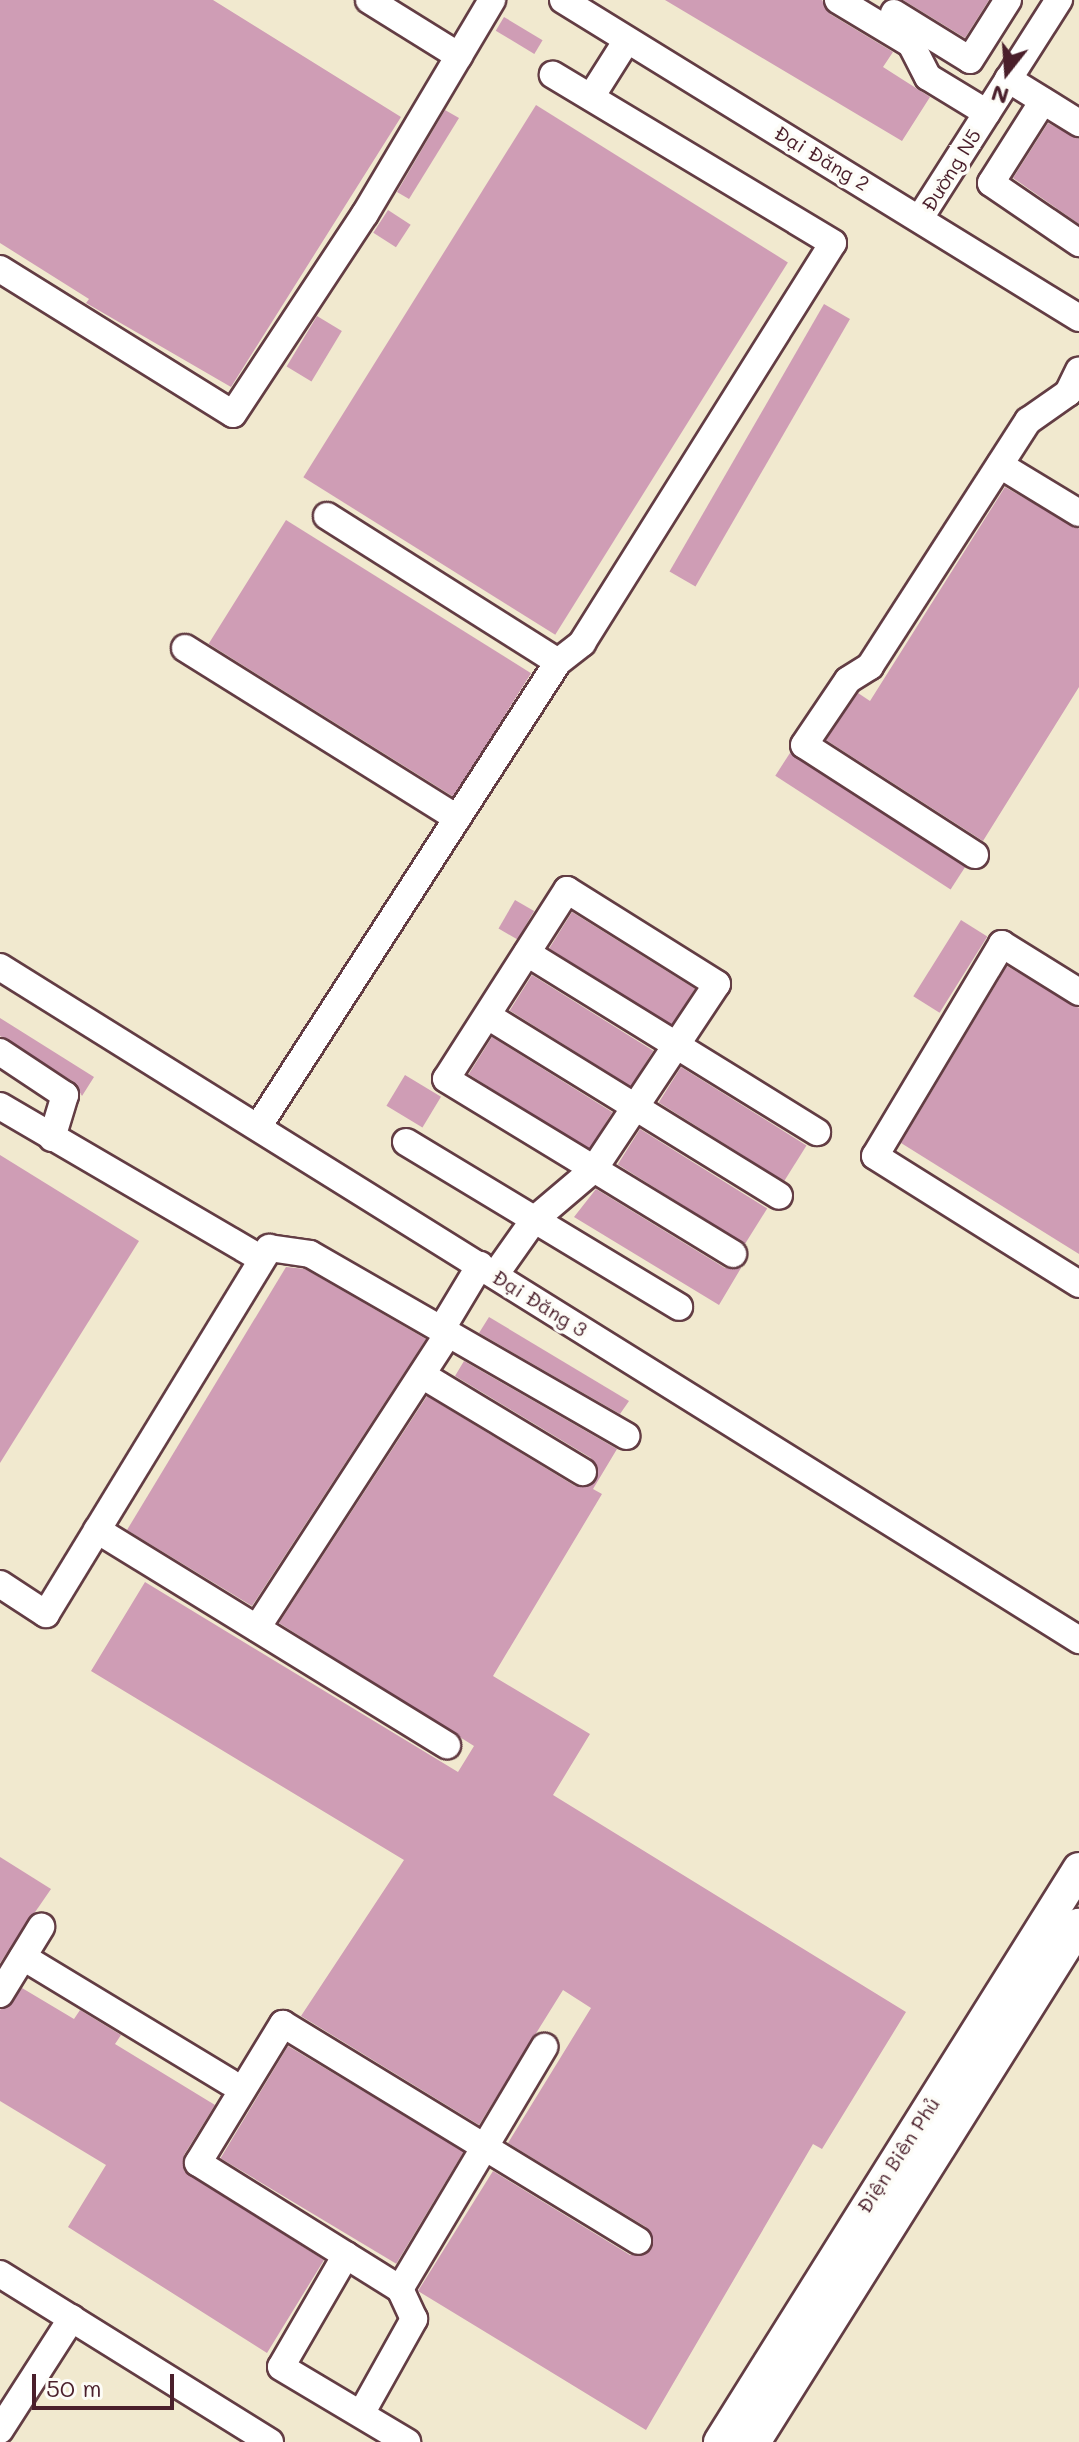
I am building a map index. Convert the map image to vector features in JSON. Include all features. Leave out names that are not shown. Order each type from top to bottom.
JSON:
[{"type":"main road","name":"Điện Biên Phủ","points":[[720,2442],[1079,1869]]},
{"type":"main road","name":"Điện Biên Phủ","points":[[754,2442],[1079,1925]]},
{"type":"street","points":[[369,0],[459,56]]},
{"type":"street","points":[[0,269],[233,414],[492,0]]},
{"type":"street","name":"Đại Đăng 2","points":[[563,0],[1079,318]]},
{"type":"street","points":[[838,0],[911,44],[928,77],[987,113]]},
{"type":"street","points":[[872,0],[970,60],[1008,0]]},
{"type":"street","name":"Đường N5","points":[[920,218],[1056,1]]},
{"type":"street","points":[[591,97],[627,40]]},
{"type":"street","points":[[258,1127],[558,662],[582,643],[833,243],[553,75]]},
{"type":"street","points":[[1008,79],[1079,123]]},
{"type":"street","points":[[1043,101],[991,183],[1079,243]]},
{"type":"street","points":[[975,855],[804,745],[848,680],[870,666],[1028,421],[1075,388]]},
{"type":"street","points":[[1000,465],[1079,513]]},
{"type":"street","points":[[327,516],[558,662]]},
{"type":"street","points":[[185,648],[457,818]]},
{"type":"street","points":[[257,1628],[487,1270],[534,1220],[594,1169],[717,984],[567,890],[446,1079],[594,1169],[733,1254]]},
{"type":"street","points":[[1079,992],[1002,944],[875,1156],[1079,1284]]},
{"type":"street","points":[[527,953],[817,1132]]},
{"type":"street","name":"Đại Đăng 3","points":[[0,967],[1079,1640]]},
{"type":"street","points":[[488,1016],[779,1196]]},
{"type":"street","points":[[0,1052],[65,1095],[52,1138]]},
{"type":"street","points":[[0,1106],[262,1259]]},
{"type":"street","points":[[406,1142],[679,1307]]},
{"type":"street","points":[[0,1584],[46,1614],[269,1248],[286,1246],[310,1254],[626,1436]]},
{"type":"street","points":[[422,1375],[583,1472]]},
{"type":"street","points":[[97,1530],[447,1745]]},
{"type":"street","points":[[0,1994],[41,1927]]},
{"type":"street","points":[[23,1957],[229,2082]]},
{"type":"street","points":[[361,2414],[414,2319],[400,2289],[198,2163],[283,2024],[638,2241]]},
{"type":"street","points":[[400,2289],[544,2047]]},
{"type":"street","points":[[346,2255],[281,2367],[407,2442]]},
{"type":"street","points":[[0,2274],[270,2442]]},
{"type":"street","points":[[0,2430],[72,2318]]},
{"type":"building","points":[[0,0],[213,0],[401,117],[231,387],[86,303],[89,299],[0,243]]},
{"type":"building","points":[[665,0],[822,0],[830,14],[893,52],[883,67],[930,97],[902,141]]},
{"type":"building","points":[[903,0],[989,0],[965,38]]},
{"type":"building","points":[[504,17],[543,40],[534,54],[496,31]]},
{"type":"building","points":[[536,105],[788,262],[555,635],[303,477]]},
{"type":"building","points":[[445,110],[459,118],[409,199],[397,192]]},
{"type":"building","points":[[1048,123],[1079,139],[1079,224],[1013,178]]},
{"type":"building","points":[[388,210],[411,225],[396,247],[373,233]]},
{"type":"building","points":[[824,304],[850,319],[695,587],[670,572]]},
{"type":"building","points":[[317,316],[342,331],[311,382],[287,367]]},
{"type":"building","points":[[1005,487],[1079,529],[1079,687],[983,841],[826,740],[858,693],[870,701]]},
{"type":"building","points":[[286,520],[531,673],[454,797],[209,644]]},
{"type":"building","points":[[790,753],[965,867],[951,889],[775,776]]},
{"type":"building","points":[[515,900],[534,911],[518,940],[498,929]]},
{"type":"building","points":[[572,912],[695,989],[672,1025],[549,948]]},
{"type":"building","points":[[961,920],[987,936],[940,1013],[913,996]]},
{"type":"building","points":[[1007,966],[1079,1008],[1079,1254],[901,1143]]},
{"type":"building","points":[[532,975],[653,1051],[631,1086],[510,1011]]},
{"type":"building","points":[[0,1018],[94,1077],[82,1096],[74,1082],[0,1036]]},
{"type":"building","points":[[492,1037],[612,1112],[589,1150],[469,1074]]},
{"type":"building","points":[[681,1067],[807,1145],[784,1181],[659,1103]]},
{"type":"building","points":[[405,1075],[441,1097],[422,1127],[386,1106]]},
{"type":"building","points":[[640,1129],[767,1208],[745,1244],[618,1165]]},
{"type":"building","points":[[0,1155],[139,1241],[0,1463]]},
{"type":"building","points":[[596,1189],[725,1268],[741,1268],[719,1305],[574,1217]]},
{"type":"building","points":[[286,1267],[305,1269],[426,1339],[252,1606],[127,1530]]},
{"type":"building","points":[[489,1317],[629,1401],[620,1414],[479,1333]]},
{"type":"building","points":[[464,1361],[617,1449],[593,1489],[602,1494],[493,1676],[590,1734],[553,1795],[906,2012],[822,2149],[813,2144],[646,2430],[418,2291],[493,2171],[630,2255],[651,2250],[646,2227],[508,2143],[591,2008],[563,1990],[479,2125],[301,2016],[404,1860],[91,1671],[145,1582],[458,1772],[474,1746],[279,1623],[427,1396],[575,1486],[596,1481],[591,1458],[455,1376]]},
{"type":"building","points":[[0,1857],[51,1889],[0,1963]]},
{"type":"building","points":[[22,1988],[74,2019],[80,2010],[121,2035],[115,2044],[215,2105],[184,2155],[184,2171],[324,2260],[267,2353],[68,2227],[106,2165],[0,2101],[0,2010]]},
{"type":"building","points":[[288,2046],[464,2152],[396,2264],[221,2158]]}]
